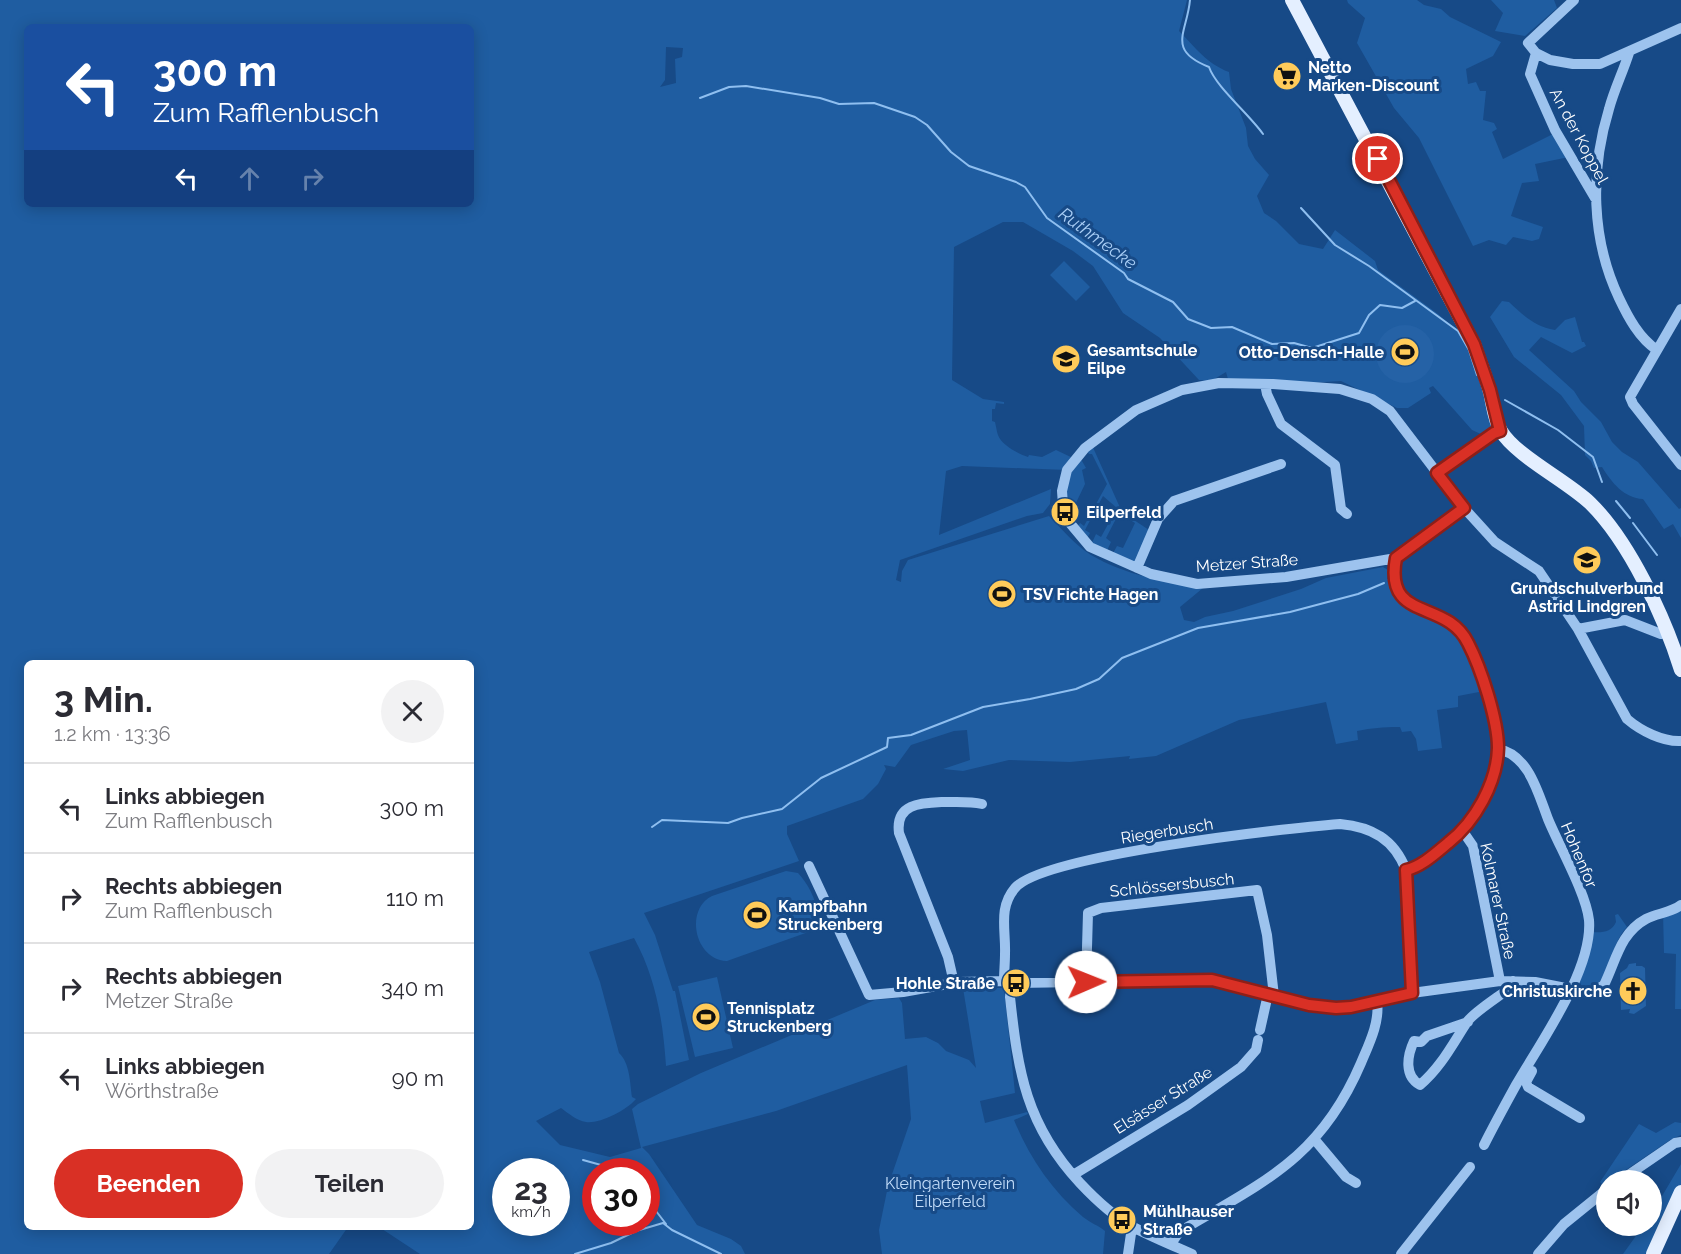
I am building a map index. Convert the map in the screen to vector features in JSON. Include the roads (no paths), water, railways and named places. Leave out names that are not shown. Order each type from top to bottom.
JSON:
[{"type":"main road","points":[[1292,0],[1474,344],[1490,390],[1500,431],[1514,446],[1590,502],[1601,516],[1635,566],[1667,631],[1681,670]]},
{"type":"main road","points":[[1653,1254],[1681,1192]]},
{"type":"street","points":[[1574,0],[1528,43],[1536,53],[1560,63],[1589,65],[1611,61],[1681,28]]},
{"type":"street","points":[[1629,52],[1602,135],[1595,199],[1603,254],[1616,293],[1635,328],[1657,350]]},
{"type":"street","name":"An der Koppel","points":[[1536,53],[1530,74],[1555,130],[1595,199]]},
{"type":"street","points":[[1681,309],[1635,385],[1631,401],[1681,465]]},
{"type":"street","name":"Metzer Straße","points":[[1464,508],[1396,558],[1286,577],[1197,584],[1151,574],[1099,552],[1087,544],[1072,528],[1063,505],[1062,491],[1070,465],[1084,448],[1136,410],[1182,390],[1219,383],[1265,384],[1340,389],[1371,399],[1390,411],[1464,508],[1496,542],[1539,571],[1578,629],[1627,719],[1634,725],[1667,741],[1681,741]]},
{"type":"street","points":[[1265,384],[1267,394],[1281,424],[1335,465],[1341,509],[1347,514]]},
{"type":"street","points":[[1437,473],[1500,431]]},
{"type":"street","points":[[1137,568],[1158,519],[1174,501],[1281,464]]},
{"type":"street","points":[[1396,558],[1394,587],[1401,597],[1445,619],[1459,630],[1468,643],[1481,675],[1496,732],[1498,749],[1489,786],[1473,817],[1446,845],[1415,868],[1406,870],[1412,993]]},
{"type":"street","points":[[1578,629],[1625,621],[1661,634],[1667,631]]},
{"type":"street","name":"Hohenfor","points":[[1484,1145],[1570,989],[1587,944],[1589,921],[1587,910],[1532,778],[1516,757],[1508,751],[1498,749]]},
{"type":"street","points":[[954,983],[948,957],[899,833],[900,817],[906,809],[918,803],[973,802],[982,804]]},
{"type":"street","name":"Riegerbusch","points":[[1192,1254],[1132,1227],[1093,1197],[1072,1175],[1036,1120],[1024,1087],[1016,1053],[1007,984],[1005,907],[1010,895],[1017,886],[1033,877],[1087,861],[1190,843],[1340,824],[1362,827],[1387,840],[1398,853],[1406,870]]},
{"type":"street","name":"Kolmarer Straße","points":[[1462,830],[1473,846],[1500,981]]},
{"type":"street","points":[[809,866],[868,995],[903,992],[954,983],[1007,984],[1203,979],[1225,982],[1309,1005],[1336,1008],[1377,1002],[1412,993],[1500,981],[1535,982],[1586,992],[1602,987],[1622,940],[1634,926],[1652,916],[1672,911],[1681,905]]},
{"type":"street","name":"Schlössersbusch","points":[[1086,982],[1088,913],[1101,908],[1257,890],[1267,935],[1271,995]]},
{"type":"street","points":[[1468,1022],[1427,1036],[1421,1042],[1414,1041],[1408,1071],[1412,1080],[1420,1085],[1431,1076],[1449,1053],[1468,1022],[1511,987],[1513,981]]},
{"type":"street","name":"Elsässer Straße","points":[[1072,1175],[1188,1105],[1241,1067],[1256,1050],[1271,995]]},
{"type":"street","points":[[1170,1244],[1179,1232],[1276,1173],[1315,1140],[1351,1086],[1378,1014],[1377,1002]]},
{"type":"street","points":[[1532,1059],[1533,1068],[1526,1082],[1528,1087],[1580,1118]]},
{"type":"street","points":[[1315,1140],[1346,1177],[1356,1183]]},
{"type":"street","points":[[1636,1170],[1675,1143],[1681,1142]]},
{"type":"street","points":[[1401,1254],[1470,1167]]},
{"type":"street","points":[[1538,1254],[1564,1224],[1596,1198]]},
{"type":"street","points":[[1128,1254],[1132,1227]]},
{"type":"waterway","points":[[1190,0],[1183,31],[1183,47],[1187,54],[1196,61],[1209,67],[1225,92],[1263,134]]},
{"type":"waterway","name":"Ruthmecke","points":[[700,98],[729,87],[746,86],[820,98],[839,104],[874,103],[915,117],[927,125],[951,152],[969,166],[1025,187],[1047,218],[1124,273],[1128,279],[1173,302],[1188,319],[1211,328],[1232,327],[1272,344],[1294,343],[1312,348],[1359,333],[1369,315],[1380,305],[1402,308],[1415,301]]},
{"type":"waterway","points":[[1301,208],[1335,245],[1369,266],[1458,331],[1469,350],[1477,375]]},
{"type":"waterway","points":[[1505,400],[1558,430],[1593,457],[1602,482]]},
{"type":"waterway","points":[[1616,501],[1630,518]]},
{"type":"waterway","points":[[1633,523],[1657,555]]},
{"type":"waterway","points":[[652,827],[662,820],[728,823],[782,809],[821,778],[887,747],[888,738],[911,735],[983,707],[1076,689],[1099,679],[1122,658],[1198,628],[1290,612],[1358,594],[1384,583]]},
{"type":"waterway","points":[[660,1216],[666,1224]]},
{"type":"waterway","points":[[575,1254],[663,1223],[672,1230],[721,1254]]},
{"type":"place","name":"Netto Marken-Discount","points":[[1287,76]]},
{"type":"place","name":"Otto-Densch-Halle","points":[[1405,352]]},
{"type":"place","name":"Gesamtschule Eilpe","points":[[1066,359]]},
{"type":"place","name":"Eilperfeld","points":[[1065,512]]},
{"type":"place","name":"Grundschulverbund Astrid Lindgren","points":[[1587,560]]},
{"type":"place","name":"TSV Fichte Hagen","points":[[1002,594]]},
{"type":"place","name":"Kampfbahn Struckenberg","points":[[757,915]]},
{"type":"place","name":"Hohle Straße","points":[[1016,983]]},
{"type":"place","name":"Christuskirche","points":[[1633,991]]},
{"type":"place","name":"Tennisplatz Struckenberg","points":[[706,1017]]},
{"type":"place","name":"Mühlhauser Straße","points":[[1122,1220]]},
{"type":"park label","name":"Kleingartenverein Eilperfeld","points":[[950,1192]]}]
